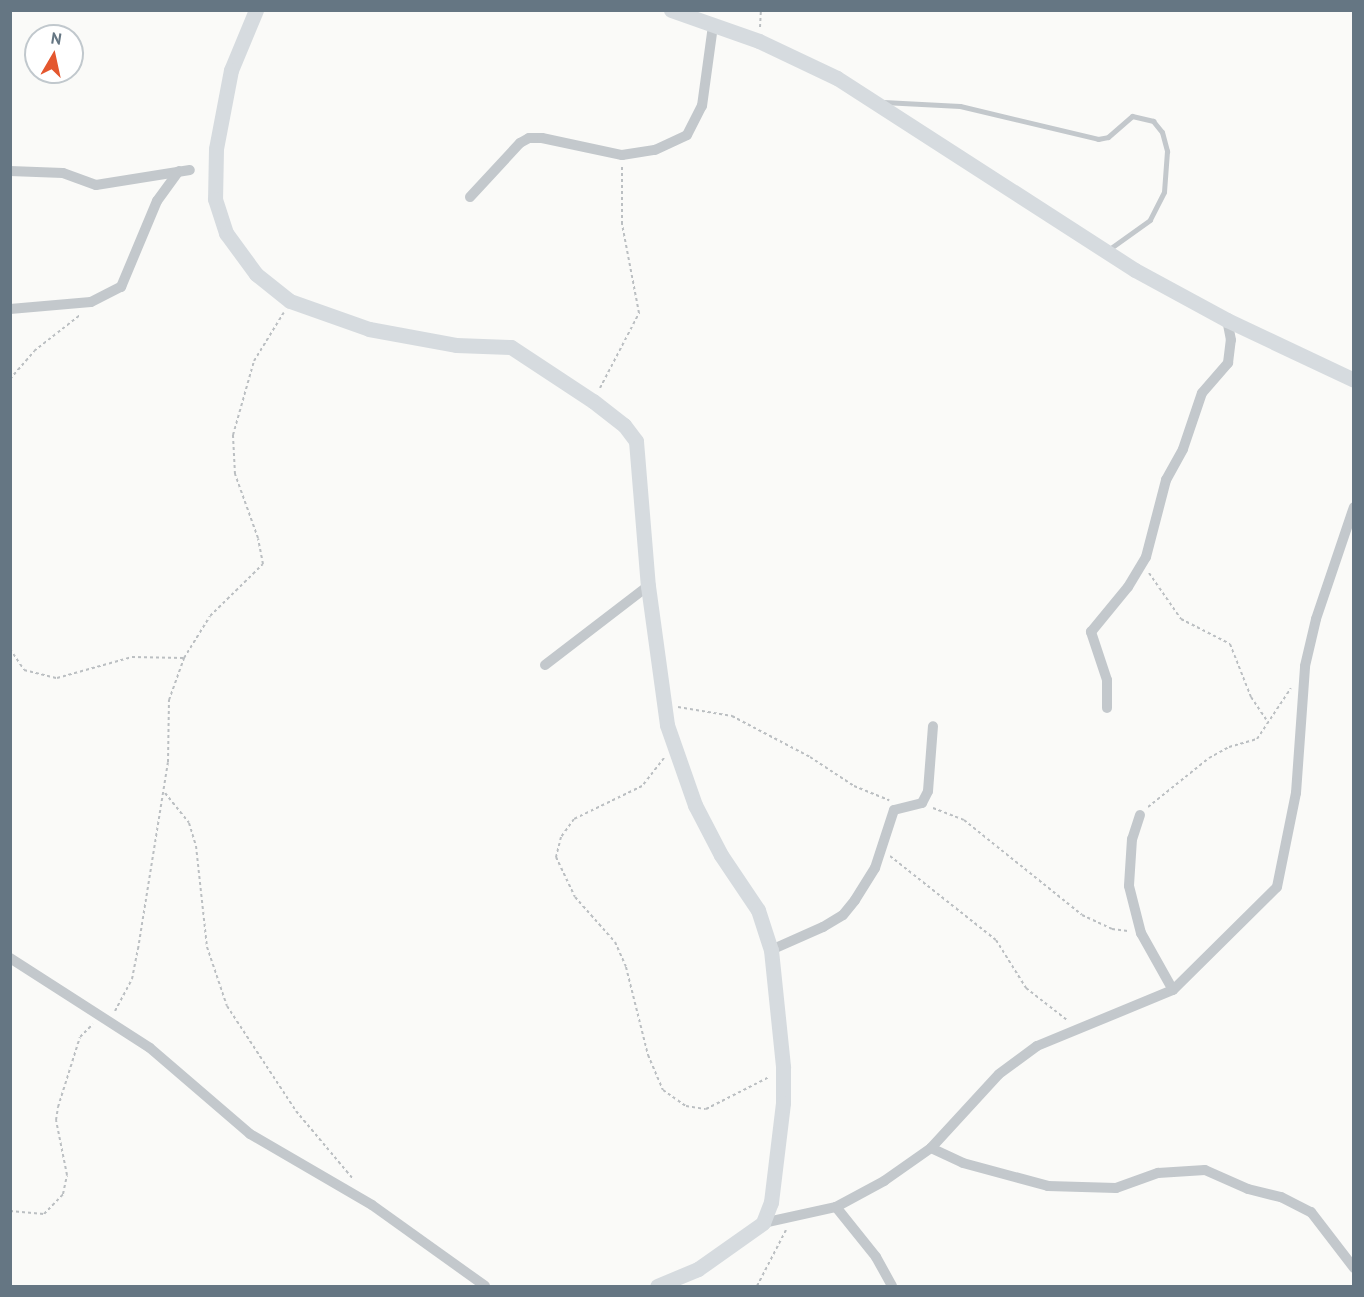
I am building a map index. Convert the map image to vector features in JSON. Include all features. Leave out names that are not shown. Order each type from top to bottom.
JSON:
[{"type":"street","points":[[256,10],[231,70],[216,149],[214,199],[240,255],[256,274],[290,301],[326,316],[404,336],[456,345],[511,347],[593,401],[624,425],[636,441],[648,586],[663,705],[674,748],[708,832],[758,910],[771,950],[783,1067],[771,1202],[763,1223]]},
{"type":"street","points":[[671,10],[759,41],[837,78],[1105,251],[1227,320],[1353,380]]},
{"type":"street","points":[[470,197],[520,143],[529,138],[542,138],[622,155],[672,145],[687,135],[699,117],[713,26]]},
{"type":"street","points":[[10,171],[54,172],[96,185],[185,170],[157,201],[121,287],[91,302],[10,309]]},
{"type":"street","points":[[1107,708],[1107,680],[1091,632],[1143,563],[1166,480],[1190,433],[1202,393],[1228,363],[1231,340],[1227,320]]},
{"type":"street","points":[[657,1287],[698,1269],[763,1223],[791,1219],[836,1207],[884,1181],[931,1148],[999,1074],[1037,1046],[1173,990],[1277,887],[1296,793],[1305,666],[1316,619],[1353,507]]},
{"type":"street","points":[[545,665],[648,586]]},
{"type":"street","points":[[771,950],[843,915],[875,868],[894,810],[922,803],[930,777],[933,726]]},
{"type":"street","points":[[1140,814],[1132,839],[1129,886],[1141,933],[1173,990]]},
{"type":"street","points":[[10,958],[109,1018],[186,1077],[250,1134],[372,1205],[485,1287]]},
{"type":"street","points":[[931,1148],[963,1163],[1048,1186],[1116,1188],[1158,1173],[1205,1170],[1248,1189],[1281,1197],[1311,1212],[1353,1268]]},
{"type":"street","points":[[836,1207],[876,1257],[892,1287]]},
{"type":"lane","points":[[875,102],[960,106],[1098,139],[1108,137],[1132,116],[1153,121],[1166,141],[1164,192],[1150,220],[1105,251]]},
{"type":"path","points":[[593,401],[639,313],[622,224],[622,155]]},
{"type":"path","points":[[10,1211],[44,1214],[63,1194],[67,1175],[56,1120],[60,1101],[80,1037],[97,1021],[109,1018],[132,979],[164,791],[169,700],[184,658],[210,616],[263,564],[255,528],[235,474],[233,435],[254,361],[290,301]]},
{"type":"path","points":[[10,379],[34,351],[91,302]]},
{"type":"path","points":[[1143,563],[1181,620],[1230,644],[1251,697],[1266,720]]},
{"type":"path","points":[[10,649],[24,670],[57,678],[132,657],[184,658]]},
{"type":"path","points":[[1140,814],[1209,758],[1228,747],[1257,739],[1266,720],[1305,666]]},
{"type":"path","points":[[663,705],[732,716],[810,756],[854,786],[879,794],[892,802],[894,810]]},
{"type":"path","points":[[674,748],[642,786],[574,819],[561,837],[556,857],[575,897],[615,942],[626,967],[648,1055],[663,1090],[686,1106],[706,1109],[755,1086],[783,1067]]},
{"type":"path","points":[[164,791],[189,823],[196,846],[207,947],[227,1006],[308,1127],[357,1184]]},
{"type":"path","points":[[922,803],[964,820],[1082,915],[1112,929],[1141,933]]},
{"type":"path","points":[[881,850],[996,940],[1026,988],[1077,1028]]},
{"type":"path","points":[[757,1287],[791,1219]]}]
